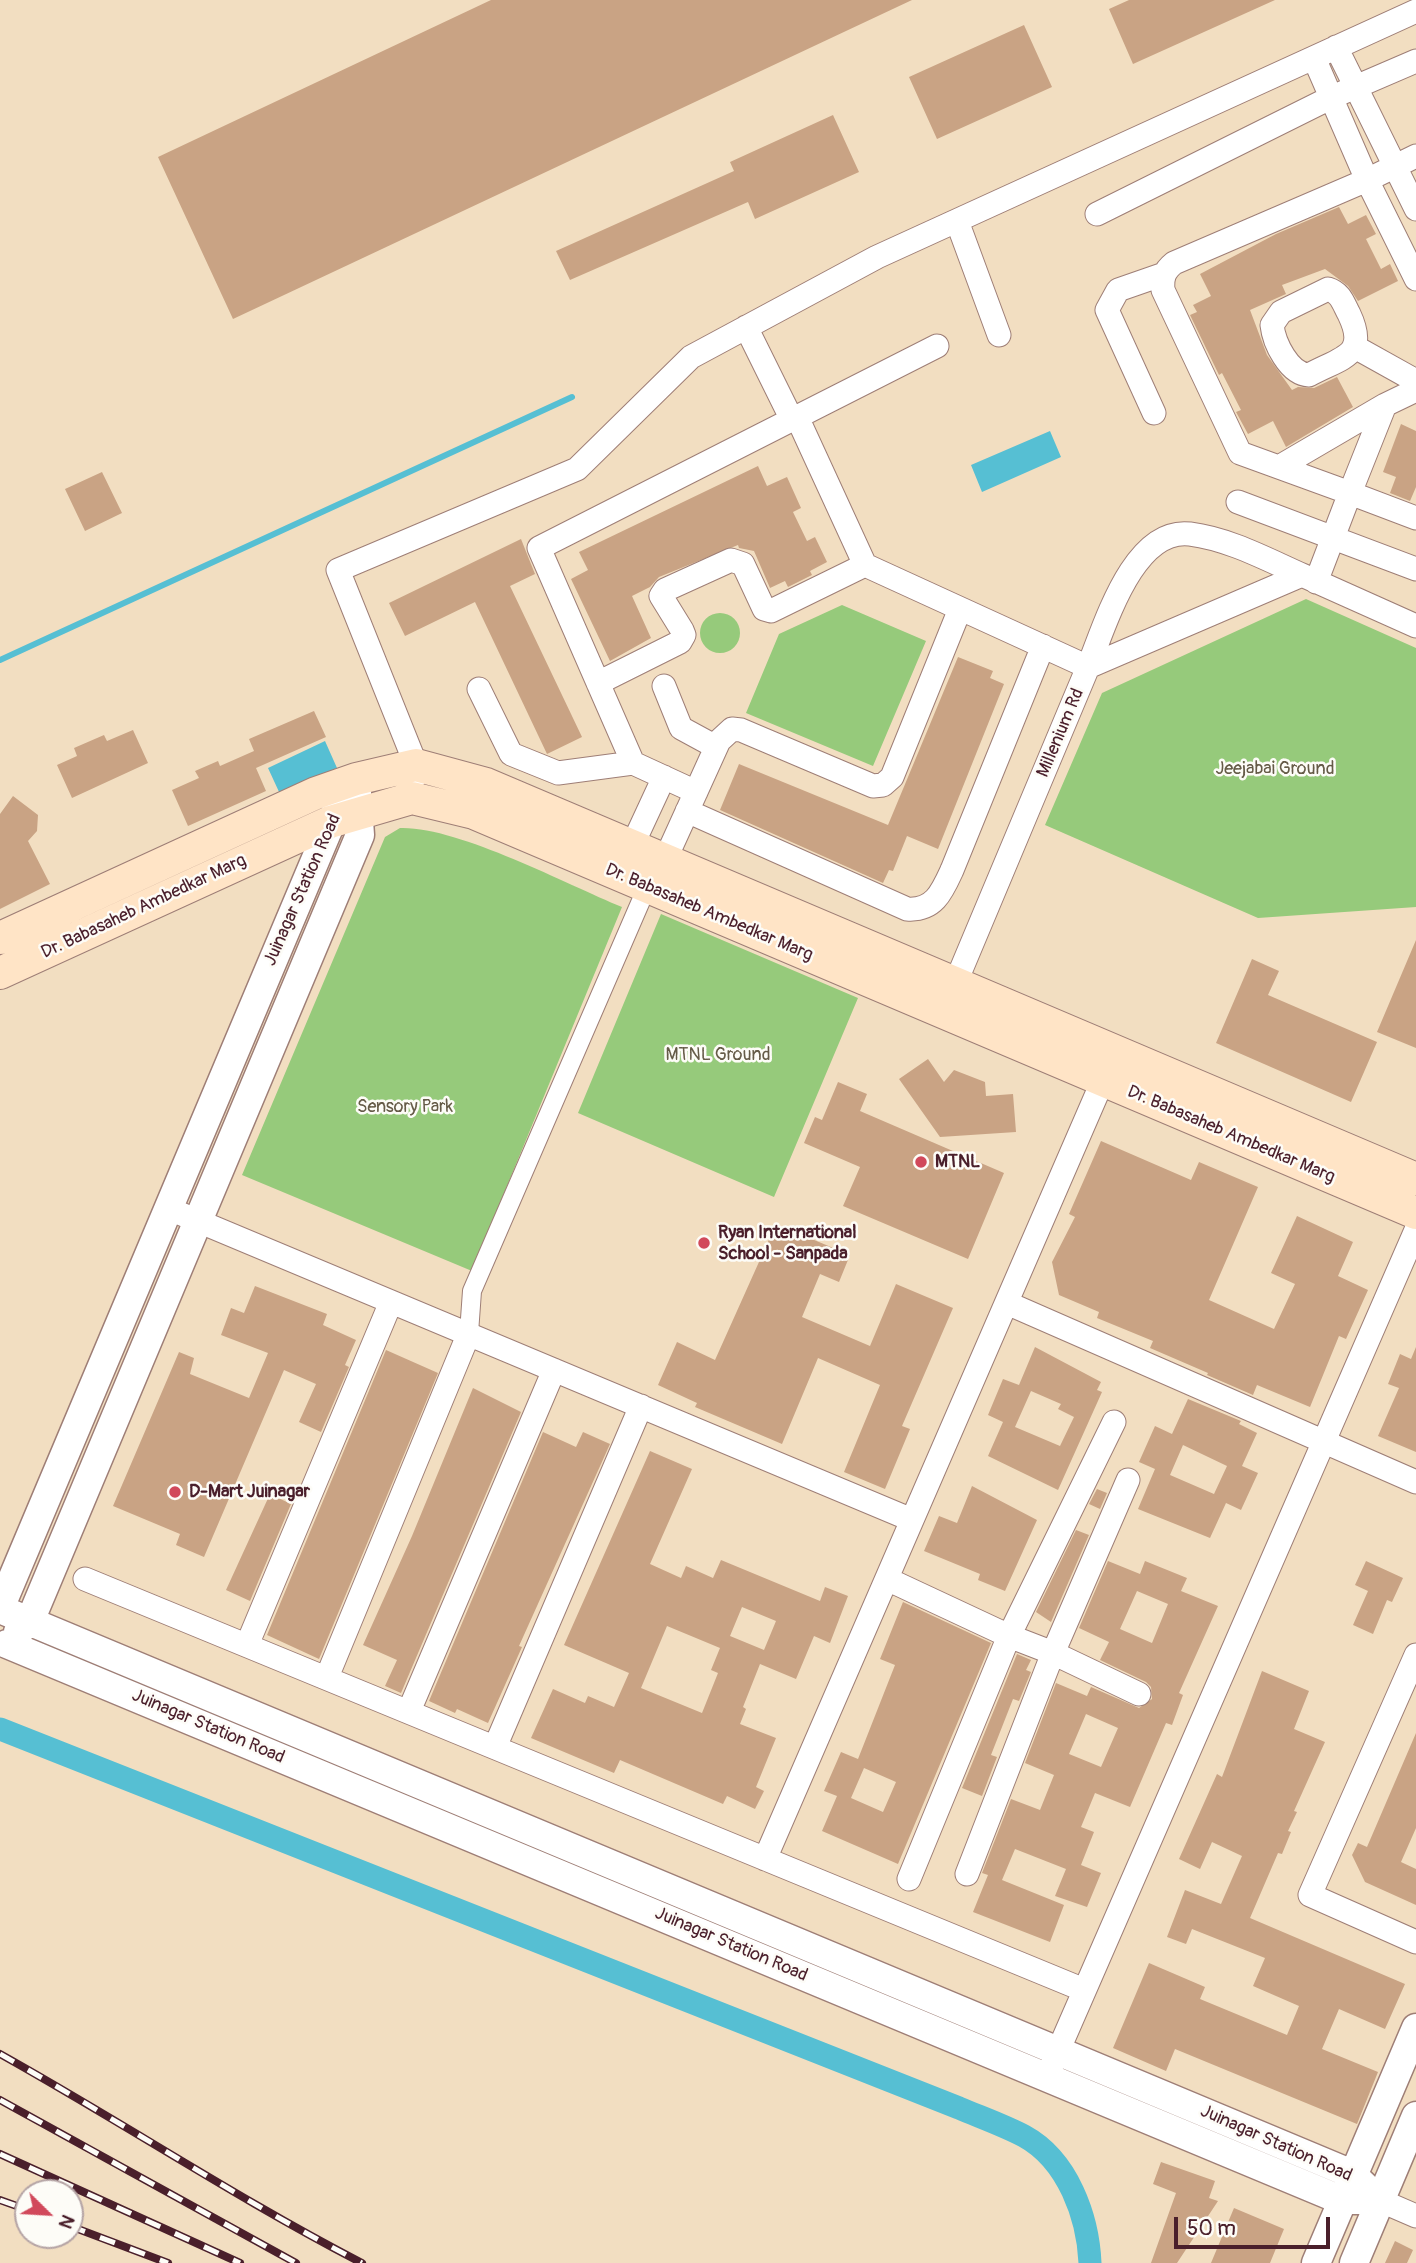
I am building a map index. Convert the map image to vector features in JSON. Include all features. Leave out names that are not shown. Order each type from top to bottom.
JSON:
[{"type":"main road","name":"Dr. Babasaheb Ambedkar Marg","points":[[0,938],[316,793],[356,779],[416,765],[486,784],[1416,1179]]},
{"type":"main road","name":"Dr. Babasaheb Ambedkar Marg","points":[[0,973],[344,818],[412,799],[474,813],[1416,1213]]},
{"type":"street","points":[[412,799],[416,765],[338,570],[577,469],[691,357],[877,257],[1416,11]]},
{"type":"street","points":[[1336,47],[1416,209]]},
{"type":"street","points":[[1314,58],[1367,180],[1416,279]]},
{"type":"street","points":[[1097,214],[1330,98],[1416,61]]},
{"type":"street","points":[[1154,413],[1107,310],[1118,290],[1164,274],[1174,263],[1367,180],[1416,156]]},
{"type":"street","points":[[957,221],[999,335]]},
{"type":"street","points":[[1164,274],[1163,290],[1240,453],[1416,518]]},
{"type":"street","points":[[746,327],[794,418],[864,565],[1088,667],[1133,566],[1156,541],[1187,533],[1231,544],[1416,626]]},
{"type":"street","points":[[633,763],[539,548],[937,346]]},
{"type":"street","points":[[1355,347],[1416,381]]},
{"type":"street","points":[[1279,467],[1385,405],[1416,390]]},
{"type":"street","points":[[1309,578],[1333,537],[1385,405]]},
{"type":"street","points":[[1238,502],[1416,569]]},
{"type":"street","points":[[598,683],[680,642],[683,638],[682,630],[662,603],[661,596],[665,590],[731,560],[743,564],[764,609],[771,611],[864,565]]},
{"type":"street","name":"Millenium Rd","points":[[943,1012],[1088,667],[1309,578]]},
{"type":"street","points":[[665,860],[725,732],[741,730],[873,786],[883,785],[892,777],[960,609]]},
{"type":"street","points":[[479,689],[510,754],[558,773],[633,763],[664,778],[691,802],[907,909],[919,910],[930,906],[942,892],[1042,646]]},
{"type":"street","points":[[664,686],[681,728],[716,747]]},
{"type":"street","points":[[632,846],[664,778]]},
{"type":"street","name":"Juinagar Station Road","points":[[356,779],[344,818],[167,1208],[0,1609],[1352,2174],[1379,2200]]},
{"type":"street","name":"Juinagar Station Road","points":[[344,818],[360,835],[30,1621],[7,1644],[1341,2200],[1379,2200]]},
{"type":"street","points":[[327,1677],[468,1333],[472,1291],[647,887]]},
{"type":"street","points":[[765,1858],[1103,1080]]},
{"type":"street","points":[[167,1208],[912,1520]]},
{"type":"street","points":[[1046,2077],[1416,1230]]},
{"type":"street","points":[[247,1644],[391,1302]]},
{"type":"street","points":[[1007,1303],[1416,1482]]},
{"type":"street","points":[[409,1711],[554,1370]]},
{"type":"street","points":[[495,1747],[641,1406]]},
{"type":"street","points":[[909,1879],[1009,1636],[1114,1422]]},
{"type":"street","points":[[967,1874],[1053,1653],[1128,1480]]},
{"type":"street","points":[[85,1579],[1084,1990]]},
{"type":"street","points":[[887,1579],[1139,1694]]},
{"type":"street","points":[[0,1609],[7,1644]]},
{"type":"street","points":[[1416,1655],[1310,1895],[1416,1942]]},
{"type":"street","points":[[1316,2263],[1416,2028]]},
{"type":"street","points":[[1354,2263],[1416,2116]]},
{"type":"street","points":[[1379,2200],[1416,2216]]},
{"type":"green space","name":"Jeejabai Ground","points":[[1306,599],[1416,648],[1416,907],[1258,918],[1045,825],[1102,693]]},
{"type":"green space","points":[[842,605],[926,641],[873,766],[746,713],[779,634]]},
{"type":"green space","points":[[720,613],[728,614],[734,619],[739,625],[739,641],[734,647],[728,652],[720,653],[712,652],[706,647],[701,641],[700,633],[701,625],[706,619],[712,614]]},
{"type":"green space","name":"Sensory Park","points":[[400,828],[451,836],[481,846],[622,907],[472,1271],[242,1175],[385,837]]},
{"type":"green space","name":"MTNL Ground","points":[[661,914],[858,998],[774,1197],[578,1113]]},
{"type":"water","points":[[1050,431],[1061,457],[982,492],[971,465]]},
{"type":"water","points":[[325,741],[337,768],[280,794],[268,768]]},
{"type":"building","points":[[491,0],[912,0],[233,319],[158,157]]},
{"type":"building","points":[[1129,0],[1275,0],[1133,64],[1109,9]]},
{"type":"building","points":[[1024,25],[1052,87],[937,139],[909,77]]},
{"type":"building","points":[[833,115],[859,172],[755,219],[748,202],[570,280],[556,251],[734,171],[730,162]]},
{"type":"building","points":[[1339,207],[1348,224],[1366,215],[1376,234],[1366,239],[1381,269],[1390,264],[1398,281],[1358,301],[1348,286],[1325,269],[1282,285],[1286,294],[1250,310],[1267,355],[1292,390],[1298,387],[1314,388],[1337,377],[1353,407],[1286,447],[1273,421],[1248,434],[1236,412],[1241,410],[1222,373],[1219,375],[1190,315],[1197,312],[1193,305],[1211,296],[1200,274],[1276,234]]},
{"type":"building","points":[[1401,424],[1416,431],[1416,487],[1410,501],[1390,493],[1396,477],[1383,472]]},
{"type":"building","points":[[758,466],[767,486],[787,477],[801,508],[793,512],[807,541],[815,537],[827,562],[810,571],[812,575],[788,587],[785,581],[770,588],[754,551],[739,548],[738,545],[659,577],[650,587],[632,596],[651,638],[610,661],[571,579],[588,570],[579,552]]},
{"type":"building","points":[[102,472],[122,513],[85,531],[65,489]]},
{"type":"building","points":[[521,539],[535,574],[510,586],[582,737],[547,754],[475,602],[405,636],[389,603]]},
{"type":"building","points":[[958,657],[993,671],[990,678],[1004,684],[938,849],[907,836],[893,871],[889,870],[883,883],[720,810],[739,764],[888,825]]},
{"type":"building","points":[[314,711],[326,737],[256,768],[266,791],[188,826],[172,790],[199,778],[195,771],[218,761],[220,766],[254,751],[249,739]]},
{"type":"building","points":[[133,730],[148,763],[72,798],[57,765],[77,756],[74,748],[104,735],[107,741]]},
{"type":"building","points":[[13,796],[38,815],[37,831],[28,841],[50,884],[0,909],[0,814]]},
{"type":"building","points":[[1416,940],[1416,1048],[1377,1032]]},
{"type":"building","points":[[1252,959],[1279,971],[1268,995],[1377,1042],[1351,1102],[1216,1043]]},
{"type":"building","points":[[928,1059],[944,1082],[954,1070],[985,1082],[986,1096],[1013,1094],[1016,1132],[940,1137],[899,1079]]},
{"type":"building","name":"MTNL","points":[[838,1082],[867,1094],[860,1111],[1004,1173],[968,1259],[843,1206],[860,1167],[804,1143],[815,1117],[822,1120]]},
{"type":"building","points":[[1101,1141],[1191,1180],[1199,1162],[1258,1187],[1209,1300],[1274,1329],[1295,1284],[1271,1273],[1297,1216],[1353,1242],[1338,1276],[1368,1290],[1346,1339],[1339,1336],[1310,1407],[1257,1385],[1253,1395],[1207,1375],[1208,1373],[1150,1348],[1153,1341],[1097,1318],[1099,1312],[1059,1295],[1052,1262],[1075,1217],[1069,1214]]},
{"type":"building","points":[[776,1224],[850,1255],[839,1282],[820,1274],[802,1317],[870,1346],[896,1284],[953,1308],[902,1426],[910,1429],[885,1489],[844,1472],[880,1385],[818,1358],[782,1444],[695,1407],[697,1403],[658,1385],[677,1342],[715,1360]]},
{"type":"building","points":[[255,1286],[327,1314],[323,1325],[356,1340],[345,1365],[349,1367],[321,1432],[299,1422],[316,1384],[284,1370],[204,1557],[176,1545],[180,1534],[113,1506],[179,1352],[194,1358],[190,1374],[249,1398],[268,1353],[221,1335],[231,1308],[244,1313]]},
{"type":"building","points":[[1035,1347],[1101,1382],[1097,1390],[1102,1392],[1058,1490],[988,1456],[1003,1422],[988,1415],[1003,1379],[1019,1385]],"holes":[[[1031,1391],[1061,1404],[1058,1409],[1074,1417],[1060,1446],[1015,1427]]]},
{"type":"building","points":[[1416,1347],[1416,1452],[1378,1436],[1399,1388],[1388,1384],[1400,1354],[1411,1359]]},
{"type":"building","points":[[386,1350],[438,1373],[319,1659],[267,1635]]},
{"type":"building","points":[[473,1388],[521,1412],[401,1693],[385,1686],[397,1660],[363,1645],[412,1536]]},
{"type":"building","points":[[1188,1399],[1241,1421],[1239,1424],[1257,1433],[1242,1466],[1258,1473],[1241,1510],[1226,1503],[1210,1538],[1138,1509],[1155,1469],[1139,1462],[1155,1426],[1172,1434]],"holes":[[[1183,1445],[1227,1466],[1214,1494],[1170,1475]]]},
{"type":"building","points":[[543,1432],[576,1447],[583,1432],[610,1444],[519,1646],[522,1647],[488,1723],[457,1709],[455,1713],[429,1701]]},
{"type":"building","points":[[650,1451],[692,1469],[650,1564],[681,1578],[686,1566],[713,1578],[721,1560],[820,1601],[825,1587],[848,1596],[830,1643],[814,1636],[796,1679],[760,1664],[743,1707],[746,1709],[740,1724],[776,1738],[756,1787],[764,1791],[755,1809],[727,1796],[723,1804],[620,1760],[614,1773],[531,1738],[553,1689],[585,1703],[588,1696],[614,1707],[629,1673],[564,1645]],"holes":[[[742,1607],[776,1621],[764,1650],[730,1636]],[[667,1626],[720,1648],[711,1670],[718,1673],[702,1713],[641,1688]]]},
{"type":"building","points":[[972,1486],[1037,1520],[1005,1591],[978,1580],[980,1574],[924,1551],[939,1516],[957,1523]]},
{"type":"building","points":[[1097,1489],[1107,1493],[1100,1509],[1089,1504]]},
{"type":"building","points":[[270,1494],[291,1504],[250,1601],[226,1590]]},
{"type":"building","points":[[1076,1530],[1089,1535],[1051,1622],[1036,1612]]},
{"type":"building","points":[[1108,1561],[1140,1574],[1145,1561],[1187,1578],[1181,1591],[1218,1606],[1179,1693],[1183,1695],[1172,1725],[1166,1723],[1130,1807],[1095,1793],[1081,1827],[1094,1832],[1081,1865],[1101,1873],[1087,1907],[1055,1896],[1066,1869],[1015,1849],[1002,1880],[1064,1905],[1050,1942],[973,1912],[988,1875],[982,1873],[1011,1799],[1040,1810],[1054,1775],[1025,1763],[1056,1683],[1087,1696],[1091,1687],[1139,1708],[1152,1699],[1151,1687],[1146,1682],[1100,1660],[1109,1642],[1079,1628]],"holes":[[[1137,1591],[1168,1604],[1152,1643],[1120,1629]],[[1086,1714],[1118,1728],[1101,1767],[1069,1754]]]},
{"type":"building","points":[[1366,1561],[1403,1578],[1392,1602],[1387,1600],[1373,1634],[1353,1625],[1368,1591],[1355,1585]]},
{"type":"building","points":[[903,1602],[991,1643],[898,1864],[822,1831],[837,1796],[824,1791],[841,1752],[858,1759],[895,1665],[880,1659]],"holes":[[[864,1768],[896,1782],[883,1812],[851,1798]]]},
{"type":"building","points":[[1017,1654],[1031,1660],[1026,1670],[1031,1672],[1019,1701],[1013,1699],[991,1755],[997,1757],[982,1796],[962,1788]]},
{"type":"building","points":[[1262,1671],[1309,1691],[1294,1729],[1325,1742],[1294,1811],[1297,1812],[1282,1854],[1278,1853],[1250,1918],[1405,1984],[1385,2029],[1339,2009],[1322,2049],[1378,2072],[1357,2124],[1175,2049],[1166,2071],[1113,2048],[1149,1963],[1205,1987],[1200,1999],[1287,2035],[1299,2006],[1253,1986],[1265,1958],[1192,1929],[1186,1944],[1167,1937],[1185,1890],[1221,1904],[1242,1856],[1212,1842],[1200,1869],[1179,1859],[1217,1774],[1222,1777]]},
{"type":"building","points":[[1416,1733],[1416,1828],[1401,1862],[1416,1869],[1416,1905],[1365,1882],[1352,1855],[1358,1843],[1367,1847]]},
{"type":"building","points":[[1161,2162],[1215,2181],[1209,2198],[1218,2201],[1177,2263],[1151,2263],[1176,2193],[1153,2184]]},
{"type":"building","points":[[1234,2208],[1284,2229],[1270,2263],[1211,2263]]},
{"type":"building","points":[[1395,2241],[1413,2250],[1407,2263],[1385,2263]]},
{"type":"waterway","points":[[0,660],[572,397]]},
{"type":"waterway","points":[[0,1729],[1016,2132],[1039,2146],[1064,2175],[1080,2209],[1090,2263]]},
{"type":"railway","points":[[0,2054],[270,2213],[362,2263]]},
{"type":"railway","points":[[0,2100],[296,2263]]},
{"type":"railway","points":[[0,2154],[240,2263]]},
{"type":"railway","points":[[0,2200],[14,2205]]},
{"type":"railway","points":[[84,2231],[168,2263]]},
{"type":"place","name":"MTNL","points":[[921,1162]]},
{"type":"place","name":"Ryan International School - Sanpada","points":[[704,1243]]},
{"type":"place","name":"D-Mart Juinagar","points":[[175,1492]]}]
